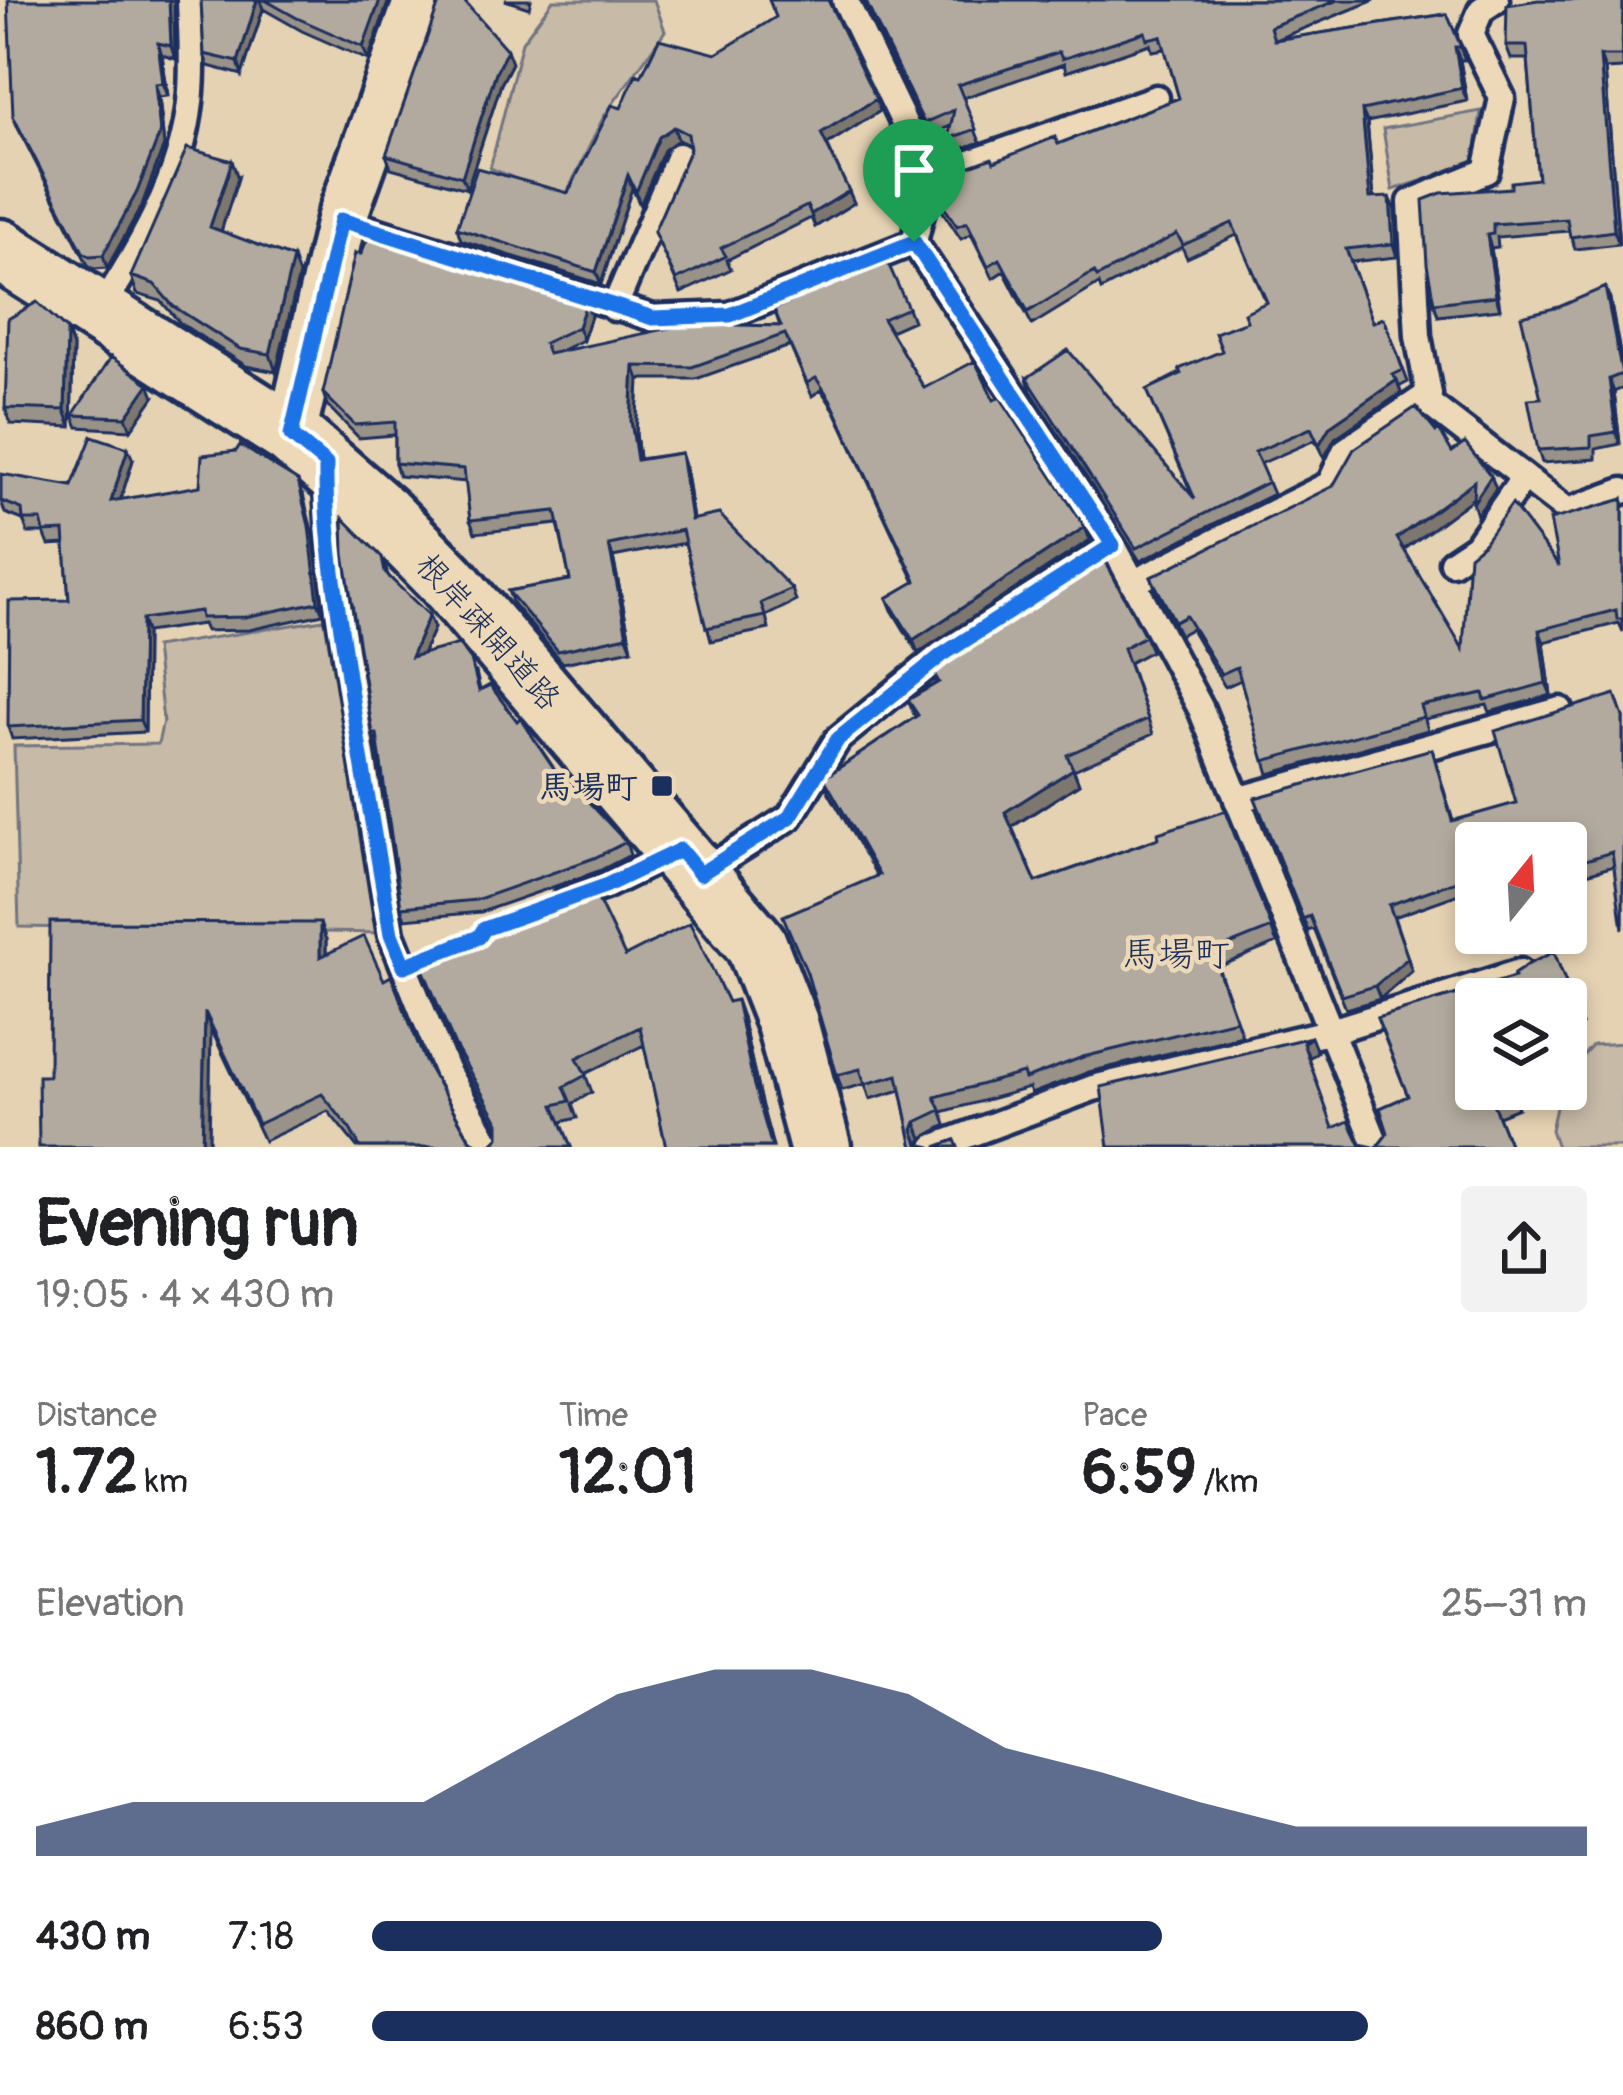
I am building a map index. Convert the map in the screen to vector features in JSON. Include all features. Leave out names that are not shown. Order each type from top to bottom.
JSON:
[{"type":"street","points":[[309,450],[341,220],[414,2]]},
{"type":"street","name":"根岸疎開道路","points":[[0,250],[309,450],[447,580],[756,944],[787,1023],[820,1147]]},
{"type":"lane","points":[[99,312],[144,242],[178,155],[190,106],[190,0]]},
{"type":"lane","points":[[845,0],[930,177],[914,242],[1113,545],[1201,709],[1377,1147]]},
{"type":"lane","points":[[1133,583],[1330,484],[1345,452],[1429,394],[1418,336],[1411,202],[1486,171],[1502,98],[1472,34],[1481,10],[1496,0]]},
{"type":"lane","points":[[930,177],[1156,98]]},
{"type":"lane","points":[[614,308],[679,155]]},
{"type":"lane","points":[[341,220],[653,318],[730,315],[914,242]]},
{"type":"lane","points":[[1423,399],[1568,511],[1623,490]]},
{"type":"lane","points":[[309,450],[391,934],[414,962],[446,1070],[490,1147]]},
{"type":"lane","points":[[1452,562],[1476,545],[1524,477]]},
{"type":"lane","points":[[544,908],[690,862],[790,817],[838,739],[942,655],[1113,545]]},
{"type":"lane","points":[[1237,800],[1560,710]]},
{"type":"lane","points":[[935,1147],[1093,1088],[1328,1032],[1520,972]]},
{"type":"shaded area","points":[[553,0],[654,0],[665,31],[604,116],[564,199],[490,168],[522,42]]},
{"type":"shaded area","points":[[1481,111],[1474,164],[1393,190],[1383,129]]},
{"type":"shaded area","points":[[329,619],[382,933],[19,927],[14,746],[158,744],[163,721],[155,647]]},
{"type":"shaded area","points":[[1623,1043],[1623,1147],[1557,1147],[1551,1130],[1555,1110],[1587,1110],[1587,1051],[1593,1045]]},
{"type":"building","points":[[8,0],[169,0],[171,46],[158,43],[163,83],[155,84],[160,133],[137,192],[103,255],[83,252],[13,116]]},
{"type":"building","points":[[201,0],[257,0],[238,62],[204,54]]},
{"type":"building","points":[[265,0],[380,0],[363,47]]},
{"type":"building","points":[[440,0],[463,0],[507,50],[462,177],[386,155]]},
{"type":"building","points":[[769,0],[828,0],[876,99],[821,133],[849,191],[811,214],[807,206],[721,248],[726,256],[676,280],[654,232],[690,149],[688,134],[674,127],[659,137],[636,192],[628,175],[596,272],[457,228],[477,168],[568,193],[612,105],[621,108],[659,39],[716,54],[776,17]]},
{"type":"building","points":[[865,0],[1338,0],[1270,27],[1274,40],[1447,14],[1461,47],[1455,47],[1462,88],[1362,110],[1370,198],[1390,197],[1393,244],[1346,249],[1373,322],[1384,318],[1403,370],[1393,375],[1397,380],[1330,426],[1319,445],[1311,428],[1255,452],[1268,482],[1136,548],[1027,378],[1068,350],[1195,499],[1147,390],[1181,374],[1179,369],[1222,351],[1215,333],[1247,321],[1244,313],[1267,302],[1232,223],[1183,245],[1177,234],[1097,277],[1094,272],[1028,312],[1000,259],[988,266],[967,222],[957,226],[937,196],[940,177],[1055,137],[1058,144],[1179,98],[1161,36],[1147,39],[1145,32],[1062,59],[1059,52],[958,85],[976,129],[948,139],[954,110],[924,123]]},
{"type":"building","points":[[1538,0],[1623,0],[1622,56],[1600,56],[1614,231],[1570,237],[1567,219],[1493,224],[1493,234],[1487,235],[1496,296],[1434,303],[1423,200],[1441,193],[1511,188],[1511,182],[1538,179],[1527,46],[1506,46],[1507,5]]},
{"type":"building","points":[[187,148],[232,161],[210,227],[293,258],[270,354],[240,349],[173,306],[154,284],[131,276]]},
{"type":"building","points":[[369,235],[586,303],[578,327],[544,343],[548,354],[707,320],[733,317],[737,325],[781,326],[774,309],[887,261],[908,308],[883,319],[924,388],[975,361],[994,400],[1000,397],[1085,527],[913,640],[887,598],[916,581],[830,399],[816,378],[807,383],[785,334],[692,367],[634,366],[631,421],[637,460],[681,453],[691,520],[719,514],[792,589],[761,603],[765,616],[706,628],[682,530],[609,545],[627,636],[558,651],[508,591],[570,580],[556,511],[470,520],[464,469],[395,463],[395,422],[355,425],[323,393],[355,253],[361,254]]},
{"type":"building","points":[[1605,287],[1622,374],[1609,379],[1616,432],[1591,436],[1591,447],[1538,450],[1528,399],[1541,398],[1521,316],[1559,307]]},
{"type":"building","points":[[37,302],[67,330],[65,410],[5,408],[8,319]]},
{"type":"building","points":[[111,357],[149,384],[126,417],[73,415]]},
{"type":"building","points":[[1416,407],[1452,452],[1465,443],[1491,476],[1473,503],[1474,481],[1397,538],[1463,649],[1469,555],[1484,543],[1512,504],[1559,566],[1550,520],[1623,499],[1623,619],[1617,619],[1616,610],[1539,630],[1546,683],[1485,700],[1483,693],[1421,706],[1424,717],[1264,761],[1237,667],[1221,674],[1186,616],[1175,622],[1151,577],[1333,486],[1354,449]]},
{"type":"building","points":[[92,436],[128,448],[111,501],[200,486],[202,455],[236,451],[240,445],[298,481],[318,602],[245,617],[201,618],[200,611],[142,619],[140,720],[8,727],[9,601],[69,600],[64,531],[44,532],[41,520],[23,520],[22,509],[1,501],[1,474],[72,486]]},
{"type":"building","points":[[343,518],[382,557],[385,573],[429,615],[411,657],[459,644],[471,660],[479,691],[490,685],[517,721],[520,718],[566,786],[571,783],[626,842],[476,900],[401,907],[377,734],[373,734],[344,554]]},
{"type":"building","points":[[1101,553],[1145,636],[1123,648],[1148,719],[1067,755],[1073,769],[1005,812],[1036,882],[1225,811],[1272,928],[1212,952],[1236,1020],[1083,1057],[1025,1079],[1023,1073],[935,1097],[941,1110],[916,1122],[913,1130],[918,1144],[932,1147],[913,1147],[898,1075],[865,1084],[860,1069],[837,1075],[807,973],[783,916],[879,875],[824,778],[918,715],[908,700],[939,682],[929,666],[946,652]]},
{"type":"building","points":[[1615,694],[1623,717],[1623,922],[1612,852],[1587,860],[1587,822],[1455,822],[1455,881],[1389,905],[1408,958],[1375,986],[1342,996],[1310,916],[1303,919],[1255,798],[1432,749],[1452,821],[1516,803],[1495,731]]},
{"type":"building","points":[[593,889],[625,956],[690,923],[728,1002],[736,1000],[772,1147],[666,1147],[640,1027],[577,1058],[586,1075],[564,1087],[570,1101],[554,1105],[571,1147],[360,1147],[322,1094],[258,1124],[205,1012],[202,1147],[39,1147],[38,1076],[49,1076],[50,922],[320,923],[320,957],[364,936],[384,980],[391,976],[425,1061],[469,1138],[477,1145],[491,1145],[499,1137],[499,1123],[455,1046],[419,959],[479,935],[489,925]]},
{"type":"building","points":[[1555,954],[1564,978],[1512,978],[1529,964]]},
{"type":"building","points":[[1455,995],[1455,1110],[1496,1110],[1510,1147],[1377,1147],[1388,1133],[1380,1108],[1408,1096],[1377,1018]]},
{"type":"building","points":[[1311,1037],[1303,1043],[1333,1128],[1349,1121],[1360,1144],[1374,1147],[1109,1147],[1101,1087]]},
{"type":"place","name":"馬場町","points":[[662,786]]},
{"type":"district","name":"馬場町","points":[[1176,953]]},
{"type":"route","points":[[341,220],[653,318],[730,315],[914,242],[1113,545],[942,655],[838,739],[790,817],[700,874],[680,850],[605,886],[484,929],[479,937],[404,966],[391,934],[354,717],[332,569],[326,464],[291,435],[341,220]]}]
